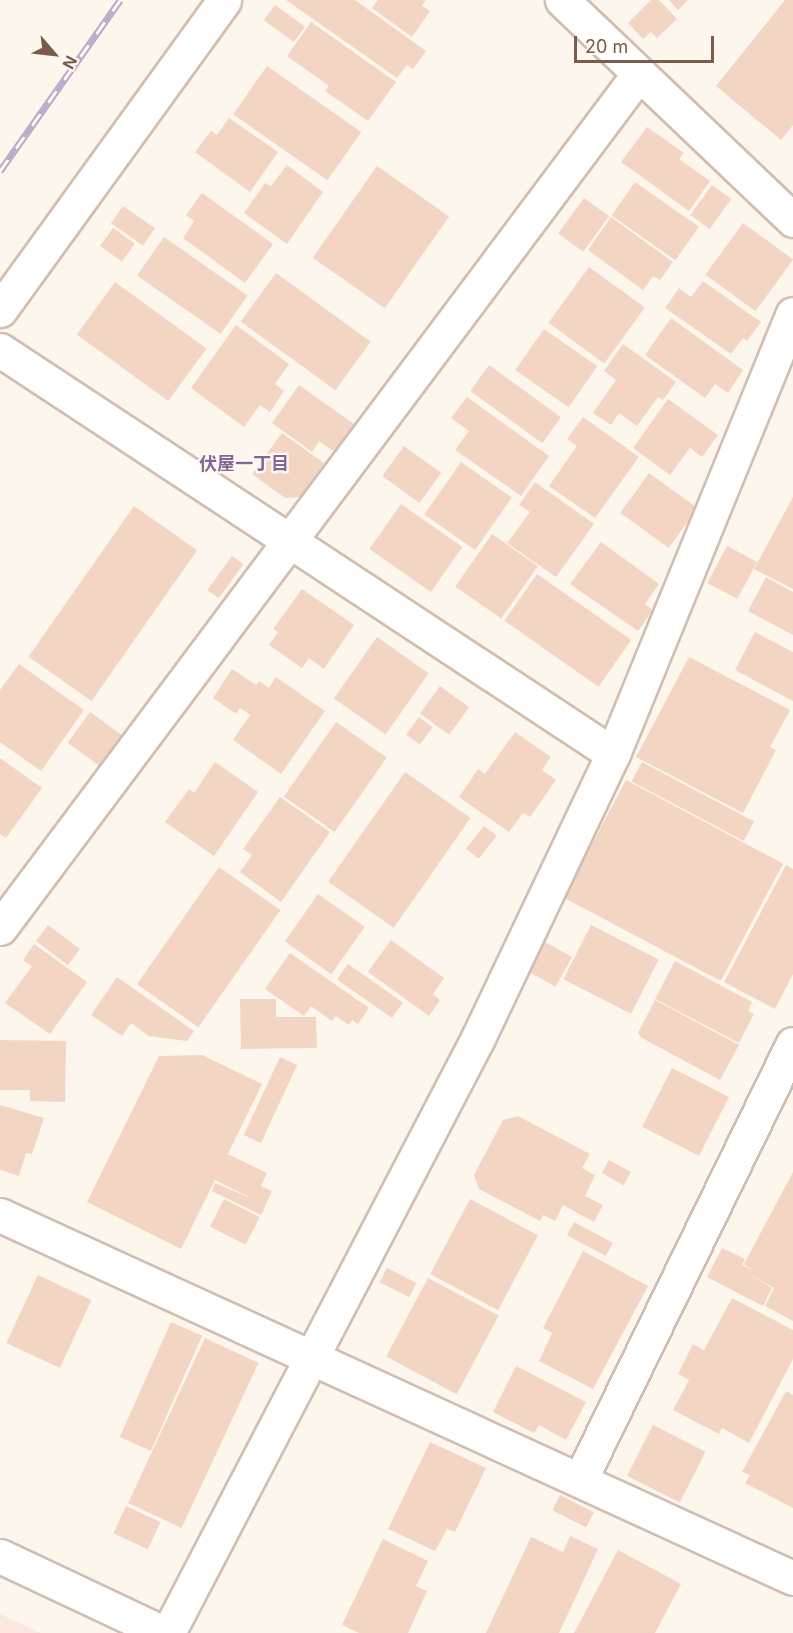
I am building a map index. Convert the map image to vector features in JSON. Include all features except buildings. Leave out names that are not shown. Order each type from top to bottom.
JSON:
[{"type":"street","points":[[0,310],[224,0]]},
{"type":"street","points":[[562,0],[638,75],[793,220]]},
{"type":"street","points":[[0,928],[638,75]]},
{"type":"street","points":[[0,1556],[166,1633],[309,1356],[478,1038],[613,754],[793,314]]},
{"type":"street","points":[[0,350],[613,754]]},
{"type":"street","points":[[580,1480],[793,1044]]},
{"type":"street","points":[[0,1215],[793,1578]]},
{"type":"shaded area","points":[[0,1614],[41,1633],[0,1633]]},
{"type":"railway","points":[[0,171],[120,0]]},
{"type":"district","name":"伏屋一丁目","points":[[244,464]]}]
